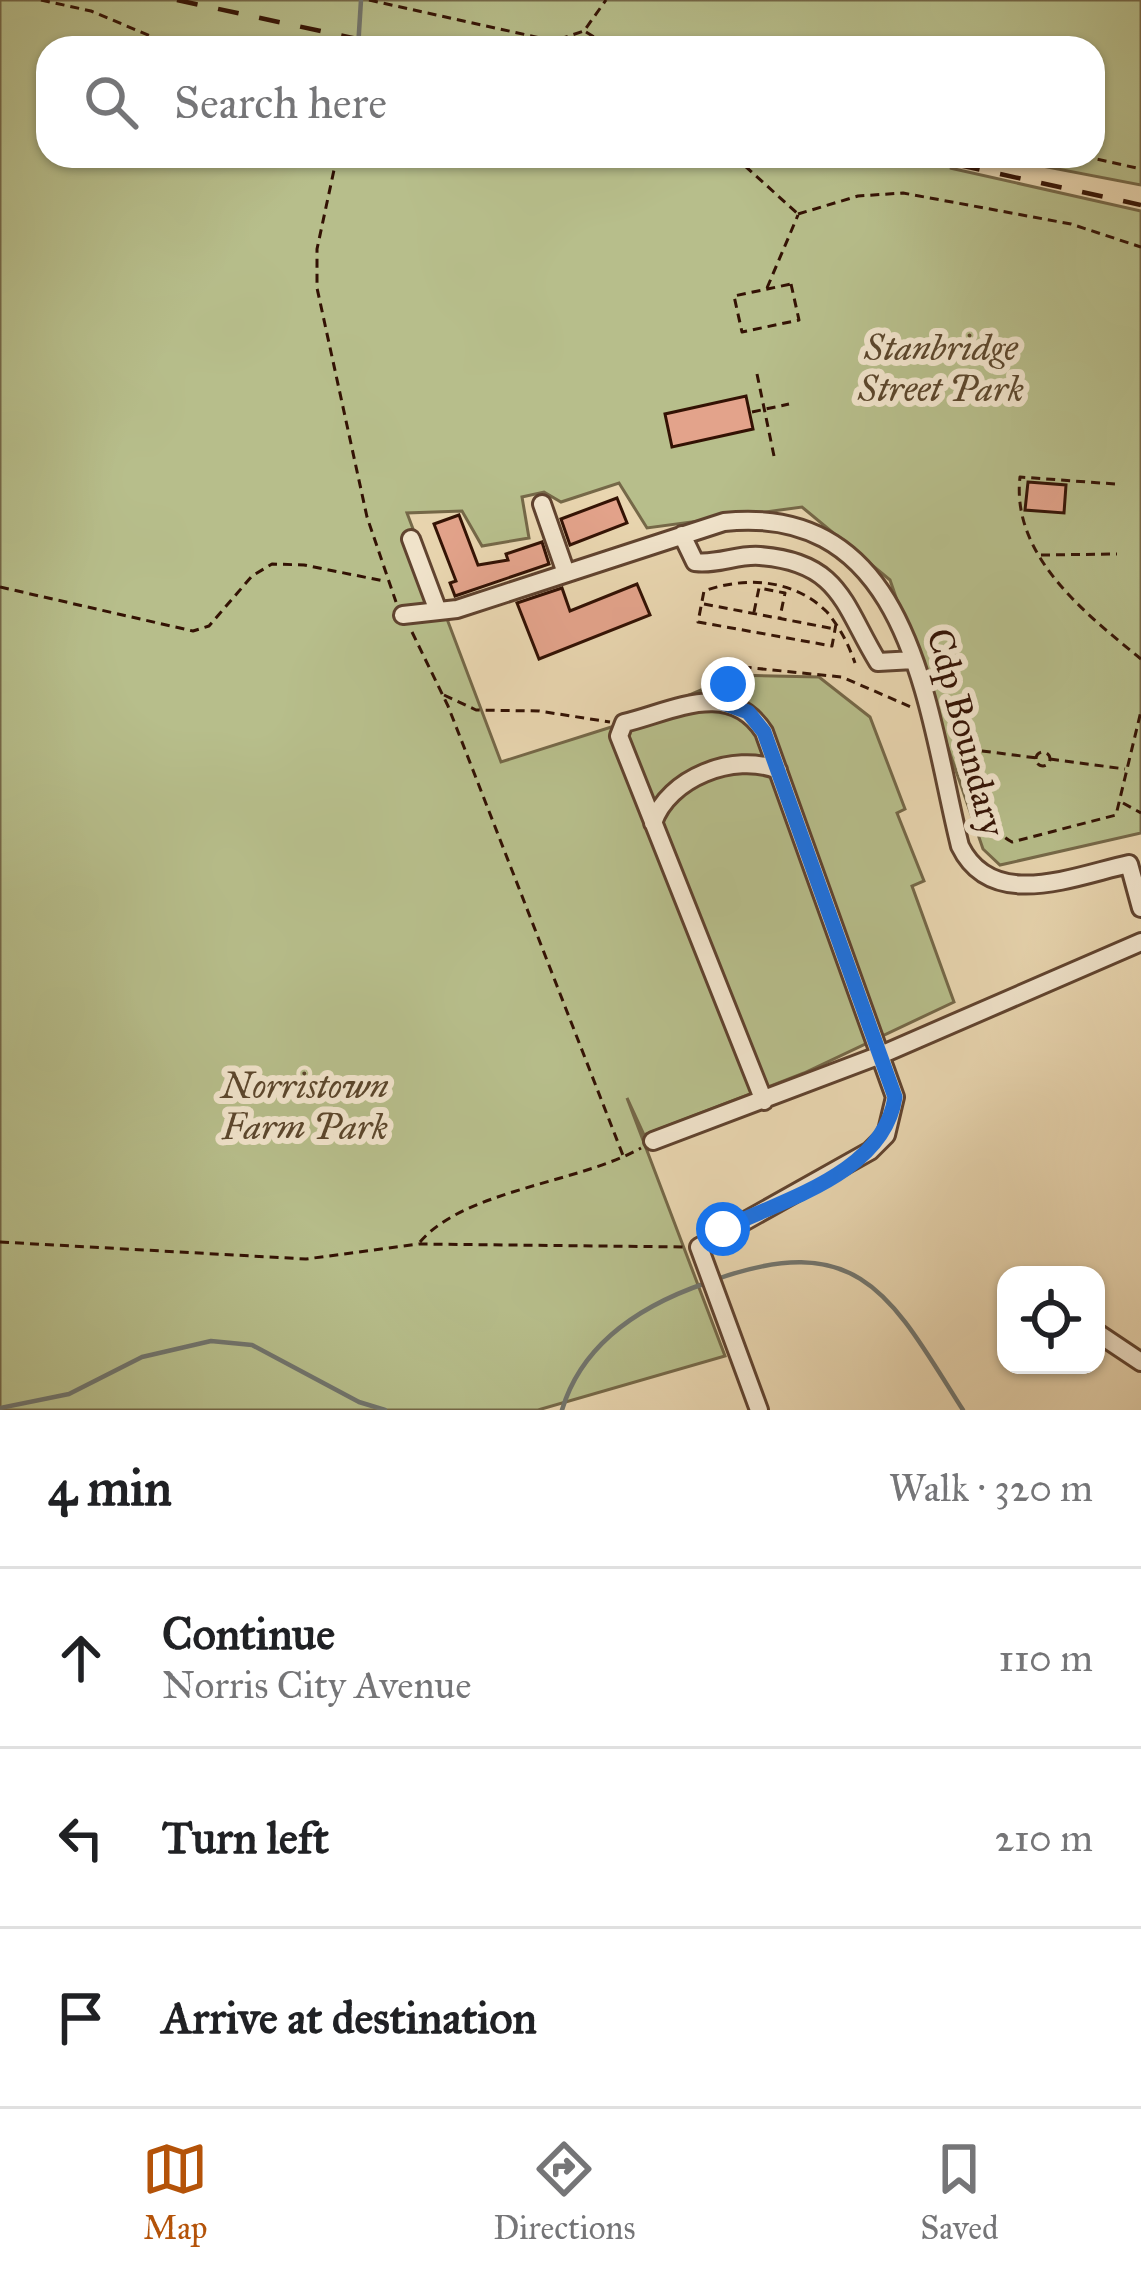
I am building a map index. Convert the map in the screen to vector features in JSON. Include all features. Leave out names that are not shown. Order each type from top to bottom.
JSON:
[{"type":"street","points":[[542,504],[566,573]]},
{"type":"street","name":"Cdp Boundary","points":[[403,615],[438,611],[682,535],[754,519],[794,526],[830,542],[863,567],[889,598],[914,660],[960,846],[974,868],[995,882],[1019,886],[1135,863],[1141,908]]},
{"type":"street","points":[[682,535],[695,562],[755,555],[812,570],[838,590],[859,616],[878,662],[914,660]]},
{"type":"street","points":[[411,539],[438,611]]},
{"type":"street","points":[[758,1410],[701,1255],[723,1229],[844,1170],[886,1135],[895,1097],[759,724],[748,712],[723,703],[663,707],[624,723],[619,736],[764,1101]]},
{"type":"street","points":[[652,823],[664,798],[687,780],[726,768],[764,764],[778,770]]},
{"type":"street","points":[[653,1142],[883,1054],[1141,942]]},
{"type":"street","points":[[1105,1338],[1141,1362]]},
{"type":"path","points":[[41,0],[92,11],[151,36]]},
{"type":"path","points":[[92,11],[94,0]]},
{"type":"path","points":[[369,0],[524,36]]},
{"type":"path","points":[[574,36],[584,31],[606,0]]},
{"type":"path","points":[[584,31],[592,36]]},
{"type":"path","points":[[1105,161],[1141,169]]},
{"type":"path","points":[[335,168],[316,261],[317,289],[386,582],[441,693],[593,1067],[624,1158],[448,1219],[419,1244]]},
{"type":"path","points":[[747,168],[798,214]]},
{"type":"path","points":[[798,214],[858,196],[902,193],[1071,224],[1141,247]]},
{"type":"path","points":[[767,288],[798,214]]},
{"type":"path","points":[[791,284],[799,320],[742,332],[734,296],[767,288],[791,284]]},
{"type":"path","points":[[757,374],[775,456]]},
{"type":"path","points":[[752,412],[789,404]]},
{"type":"path","points":[[1114,484],[1020,477],[1017,505],[1040,554],[1072,603],[1141,659]]},
{"type":"path","points":[[1040,554],[1117,554]]},
{"type":"path","points":[[0,587],[194,631],[215,620],[264,566],[304,565],[386,582]]},
{"type":"path","points":[[836,627],[832,646],[698,622],[704,591],[718,586],[773,587],[805,595],[836,627],[855,663]]},
{"type":"path","points":[[754,614],[759,588],[773,587],[784,592],[780,618]]},
{"type":"path","points":[[702,603],[836,627]]},
{"type":"path","points":[[765,634],[768,616]]},
{"type":"path","points":[[723,703],[732,670],[743,667],[842,677],[917,710]]},
{"type":"path","points":[[441,693],[476,710],[624,723]]},
{"type":"path","points":[[946,729],[966,748],[977,786],[1004,838],[1012,842],[1116,815],[1141,711]]},
{"type":"path","points":[[966,748],[1037,758],[1045,752],[1050,759],[1125,769]]},
{"type":"path","points":[[1037,758],[1042,766],[1050,759]]},
{"type":"path","points":[[1121,802],[1141,813]]},
{"type":"path","points":[[0,1242],[307,1259],[419,1244],[701,1255]]},
{"type":"green space","name":"Norristown Farm Park","points":[[0,0],[1141,0],[1141,185],[1052,168],[1105,168],[1105,36],[36,36],[36,168],[950,168],[1141,211],[1141,833],[1000,865],[983,849],[890,580],[802,507],[647,528],[619,483],[561,502],[544,492],[522,497],[529,538],[482,546],[462,511],[407,513],[501,762],[624,723],[736,675],[819,677],[870,717],[905,809],[897,813],[924,881],[912,886],[954,1002],[804,1073],[644,1135],[627,1098],[725,1356],[538,1410],[0,1410]]},
{"type":"building","points":[[746,396],[753,429],[672,447],[665,414]]},
{"type":"building","points":[[1028,482],[1066,485],[1064,513],[1025,510]]},
{"type":"building","points":[[617,498],[627,523],[570,545],[561,519]]},
{"type":"building","points":[[459,515],[478,565],[508,560],[506,554],[542,542],[549,564],[455,596],[450,583],[456,581],[434,524]]},
{"type":"building","points":[[637,584],[650,615],[539,659],[517,603],[562,588],[570,611]]},
{"type":"waterway","points":[[359,36],[361,0]]},
{"type":"waterway","points":[[717,1279],[766,1265],[807,1262],[840,1269],[868,1284],[893,1307],[963,1410]]},
{"type":"waterway","points":[[562,1410],[571,1386],[599,1346],[638,1315],[706,1283]]},
{"type":"waterway","points":[[0,1408],[69,1394],[142,1357],[211,1341],[252,1345],[359,1402],[385,1410]]},
{"type":"railway","points":[[177,0],[344,36]]},
{"type":"railway","points":[[973,168],[1141,205]]},
{"type":"route","points":[[723,1229],[844,1170],[870,1151],[886,1135],[895,1097],[764,732],[748,712],[723,703],[728,684]]},
{"type":"park label","name":"Stanbridge Street Park","points":[[941,368]]}]
